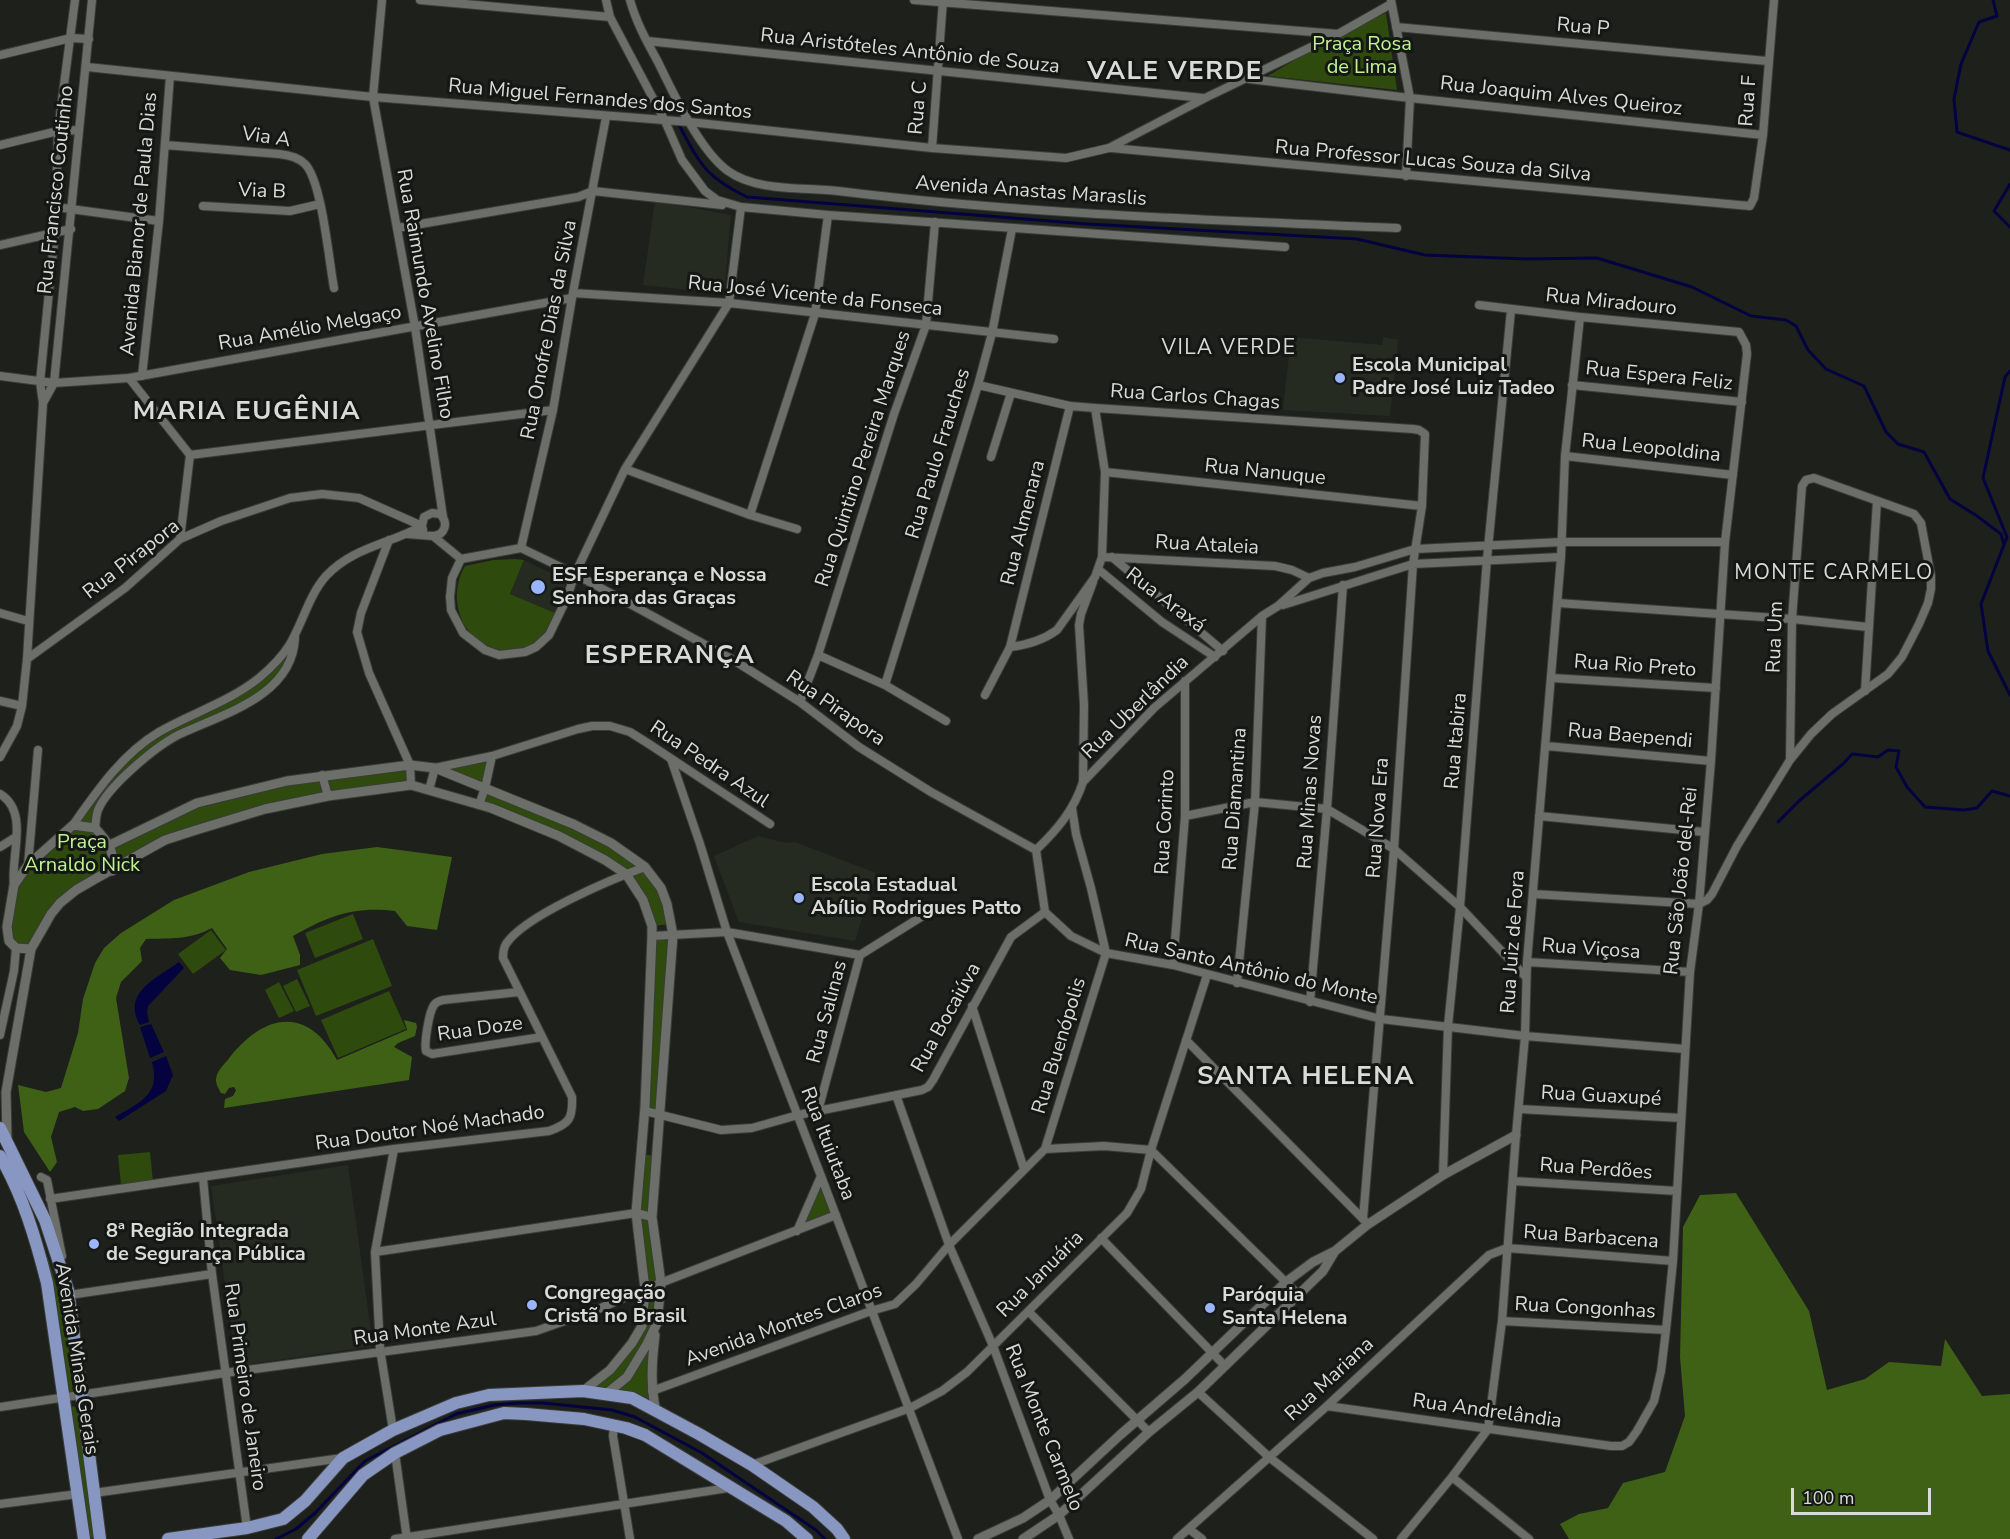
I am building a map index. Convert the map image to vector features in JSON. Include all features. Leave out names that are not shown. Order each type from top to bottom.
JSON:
[{"type":"main road","name":"Avenida Minas Gerais","points":[[0,1128],[45,1220],[69,1293],[80,1396],[100,1539]]},
{"type":"main road","name":"Avenida Minas Gerais","points":[[0,1155],[16,1186],[48,1283],[84,1539]]},
{"type":"main road","points":[[168,1539],[247,1528],[274,1522],[291,1514],[343,1458],[393,1430],[456,1403],[489,1395],[584,1391],[632,1398],[752,1465],[813,1507],[837,1528],[844,1539]]},
{"type":"main road","points":[[308,1539],[363,1475],[395,1454],[440,1430],[504,1413],[584,1419],[614,1425],[645,1435],[786,1521],[807,1539]]},
{"type":"street","name":"Rua Francisco Coutinho","points":[[43,403],[40,382],[55,231],[58,131],[75,0]]},
{"type":"street","name":"Rua Francisco Coutinho","points":[[54,383],[92,0]]},
{"type":"street","name":"Rua Raimundo Avelino Filho","points":[[382,0],[373,97],[415,327],[443,517]]},
{"type":"street","points":[[420,0],[610,16]]},
{"type":"street","name":"Avenida Anastas Maraslis","points":[[606,0],[610,16],[665,121],[682,160],[705,190],[717,200],[741,207],[828,215],[1285,247]]},
{"type":"street","name":"Avenida Anastas Maraslis","points":[[630,0],[647,40],[689,122],[716,161],[728,172],[756,185],[1002,208],[1397,228]]},
{"type":"street","points":[[914,0],[1338,34]]},
{"type":"street","name":"Rua F","points":[[1753,203],[1763,135],[1767,61],[1774,0]]},
{"type":"street","name":"Rua C","points":[[932,148],[943,1]]},
{"type":"street","points":[[1109,148],[1205,98],[1338,34],[1391,2],[1410,98],[1406,176]]},
{"type":"street","name":"Rua P","points":[[1396,27],[1767,61]]},
{"type":"street","points":[[0,55],[71,38],[89,39]]},
{"type":"street","name":"Rua Aristóteles Antônio de Souza","points":[[647,40],[1205,98]]},
{"type":"street","name":"Rua Miguel Fernandes dos Santos","points":[[87,67],[373,97],[689,122],[932,148],[1066,158],[1109,148]]},
{"type":"street","name":"Avenida Bianor de Paula Dias","points":[[142,376],[159,221],[170,76]]},
{"type":"street","name":"Rua Joaquim Alves Queiroz","points":[[1248,79],[1763,135]]},
{"type":"street","name":"Rua Onofre Dias da Silva","points":[[521,548],[554,410],[572,296],[606,117]]},
{"type":"street","points":[[0,145],[58,131],[80,130]]},
{"type":"street","name":"Via A","points":[[165,145],[291,156],[305,164],[320,204],[334,288]]},
{"type":"street","name":"Rua Professor Lucas Souza da Silva","points":[[1109,148],[1734,205],[1746,206],[1753,203]]},
{"type":"street","points":[[397,228],[578,197],[593,191],[741,207],[729,303],[625,469],[549,635],[536,647],[525,652],[500,655],[485,650],[463,633],[451,610],[452,578],[461,559],[521,548]]},
{"type":"street","name":"Via B","points":[[203,206],[290,211],[320,204]]},
{"type":"street","points":[[56,207],[159,221]]},
{"type":"street","points":[[750,515],[815,314],[828,215]]},
{"type":"street","name":"Rua Quintino Pereira Marques","points":[[800,702],[818,655],[894,414],[926,325],[935,222]]},
{"type":"street","points":[[0,245],[70,229]]},
{"type":"street","name":"Rua Paulo Frauches","points":[[885,685],[978,385],[992,333],[1012,229]]},
{"type":"street","name":"Rua José Vicente da Fonseca","points":[[572,296],[729,303],[1054,339]]},
{"type":"street","name":"Rua Amélio Melgaço","points":[[0,376],[54,383],[129,378],[415,327],[572,296]]},
{"type":"street","name":"Rua Miradouro","points":[[1479,305],[1740,332]]},
{"type":"street","name":"Rua Itabira","points":[[1443,1174],[1448,1026],[1460,907],[1487,559],[1511,310]]},
{"type":"street","name":"Rua Juiz de Fora","points":[[1401,1539],[1488,1429],[1502,1322],[1525,1036],[1527,962],[1558,603],[1565,456],[1580,317]]},
{"type":"street","name":"Rua São João del-Rei","points":[[1637,1431],[1654,1401],[1661,1371],[1673,1261],[1690,972],[1699,904],[1711,761],[1725,542],[1747,354],[1740,332]]},
{"type":"street","points":[[129,378],[190,455],[180,539]]},
{"type":"street","points":[[0,758],[17,726],[22,706],[43,403],[54,383]]},
{"type":"street","name":"Rua Carlos Chagas","points":[[978,385],[1071,406],[1413,429]]},
{"type":"street","name":"Rua Espera Feliz","points":[[1572,385],[1742,402]]},
{"type":"street","points":[[992,457],[1011,393]]},
{"type":"street","name":"Rua Almenara","points":[[985,696],[1010,647],[1071,406]]},
{"type":"street","points":[[1083,782],[1084,705],[1079,625],[1102,556],[1105,472],[1095,408]]},
{"type":"street","points":[[190,455],[554,410]]},
{"type":"street","name":"Rua Nova Era","points":[[1365,1222],[1413,564],[1422,506],[1426,437],[1419,430],[1413,429]]},
{"type":"street","name":"Rua Leopoldina","points":[[1565,456],[1733,475]]},
{"type":"street","points":[[625,469],[750,515],[797,529]]},
{"type":"street","name":"Rua Nanuque","points":[[1105,472],[1422,506]]},
{"type":"street","name":"Rua Um","points":[[1790,760],[1792,619],[1802,486],[1806,480],[1814,478],[1877,501]]},
{"type":"street","name":"Rua Pirapora","points":[[27,659],[125,588],[180,539],[221,521],[290,498],[322,494],[359,498],[422,526],[431,536],[451,549],[461,559]]},
{"type":"street","points":[[14,885],[28,865],[73,825],[109,776],[145,743],[159,732],[228,698],[272,667],[288,646],[309,603],[325,577],[339,563],[354,554],[422,526],[424,517],[430,514],[441,498]]},
{"type":"street","points":[[1533,894],[1699,904],[1707,900],[1790,760],[1811,734],[1832,714],[1865,691],[1888,674],[1902,657],[1928,603],[1931,576],[1921,523],[1914,514],[1877,501],[1865,691]]},
{"type":"street","points":[[405,519],[430,514],[440,514],[443,517]]},
{"type":"street","name":"Rua Pirapora","points":[[443,517],[451,549]]},
{"type":"street","points":[[406,534],[440,535],[445,528]]},
{"type":"street","points":[[389,540],[361,613],[357,632],[369,673],[410,765],[411,785]]},
{"type":"street","name":"Rua Uberlândia","points":[[1036,850],[1058,829],[1072,808],[1083,782],[1154,708],[1309,578],[1415,549],[1562,542],[1725,542]]},
{"type":"street","name":"Rua Pirapora","points":[[521,548],[695,638],[800,702],[859,747],[931,792],[1036,850]]},
{"type":"street","name":"Rua Ataleia","points":[[1102,556],[1275,566],[1292,570],[1309,578]]},
{"type":"street","name":"Rua Araxá","points":[[1113,557],[1223,651]]},
{"type":"street","name":"Rua Uberlândia","points":[[1278,606],[1413,564],[1561,557]]},
{"type":"street","points":[[1010,647],[1028,645],[1050,636],[1057,630],[1097,573]]},
{"type":"street","name":"Rua Araxá","points":[[1097,573],[1162,622],[1215,657]]},
{"type":"street","name":"Rua Minas Novas","points":[[1310,1002],[1343,585]]},
{"type":"street","points":[[1558,603],[1792,619],[1868,627]]},
{"type":"street","points":[[0,614],[28,621]]},
{"type":"street","name":"Rua Diamantina","points":[[1237,983],[1255,802],[1262,616]]},
{"type":"street","points":[[95,828],[98,810],[110,793],[143,759],[176,736],[259,697],[273,685],[285,672],[290,662],[294,651],[295,634]]},
{"type":"street","points":[[818,655],[885,685],[946,721]]},
{"type":"street","name":"Rua Rio Preto","points":[[1552,678],[1716,688]]},
{"type":"street","name":"Rua Corinto","points":[[1173,965],[1185,816],[1185,681]]},
{"type":"street","points":[[0,701],[22,706]]},
{"type":"street","name":"Rua Pedra Azul","points":[[435,768],[492,756],[578,729],[610,726],[630,732],[770,824]]},
{"type":"street","name":"Rua Baependi","points":[[1546,746],[1711,761]]},
{"type":"street","points":[[28,865],[38,750]]},
{"type":"street","points":[[479,805],[492,756]]},
{"type":"street","name":"Rua Ituiutaba","points":[[671,759],[727,932],[958,1539]]},
{"type":"street","points":[[111,845],[196,803],[286,781],[410,765],[435,768],[573,824],[611,843],[645,867],[661,888],[667,904],[673,935],[652,1217],[662,1283],[652,1362],[652,1391],[656,1411]]},
{"type":"street","points":[[429,790],[435,768]]},
{"type":"street","points":[[322,775],[328,796]]},
{"type":"street","points":[[7,1140],[6,1092],[31,949],[60,903],[76,890],[141,852],[165,840],[265,810],[328,796],[411,785],[479,805],[559,836],[605,860],[626,874],[643,900],[652,926],[645,1111],[636,1213],[645,1289],[642,1326],[632,1344],[610,1370],[584,1391]]},
{"type":"street","points":[[0,794],[14,808],[16,837],[14,885],[3,929],[9,941],[16,948],[31,949]]},
{"type":"street","points":[[1185,816],[1255,802],[1327,809],[1394,849],[1460,907],[1526,977]]},
{"type":"street","points":[[1072,808],[1076,834],[1106,953]]},
{"type":"street","points":[[1539,816],[1704,832]]},
{"type":"street","points":[[73,825],[95,828],[111,845],[114,858],[112,871]]},
{"type":"street","points":[[0,847],[16,837]]},
{"type":"street","points":[[1036,850],[1045,912]]},
{"type":"street","name":"Rua Doutor Noé Machado","points":[[50,1199],[394,1149],[549,1131],[568,1122],[573,1107],[572,1097],[503,958],[503,950],[526,925],[572,899],[645,867]]},
{"type":"street","points":[[652,936],[727,932],[860,955],[929,912]]},
{"type":"street","name":"Rua Santo Antônio do Monte","points":[[1045,912],[1071,936],[1106,953],[1173,965],[1381,1019],[1525,1036],[1685,1049]]},
{"type":"street","name":"Rua Bocaiúva","points":[[645,1111],[721,1130],[752,1128],[922,1090],[928,1087],[1011,937],[1045,912]]},
{"type":"street","points":[[0,1035],[14,971],[16,948]]},
{"type":"street","name":"Rua Buenópolis","points":[[1045,1149],[1106,953]]},
{"type":"street","name":"Rua Salinas","points":[[818,1112],[860,955]]},
{"type":"street","name":"Rua Viçosa","points":[[1527,962],[1690,972]]},
{"type":"street","name":"Rua Januária","points":[[752,1465],[910,1408],[942,1390],[967,1372],[1127,1213],[1141,1189],[1151,1150],[1207,975]]},
{"type":"street","name":"Rua Doze","points":[[519,992],[438,1002],[433,1008],[425,1049],[432,1054],[542,1037]]},
{"type":"street","points":[[972,1006],[1024,1169]]},
{"type":"street","points":[[1186,1040],[1365,1222]]},
{"type":"street","name":"Rua Monte Carmelo","points":[[896,1095],[949,1245],[993,1346],[1050,1500],[1069,1539]]},
{"type":"street","name":"Rua Guaxupé","points":[[1519,1109],[1681,1118]]},
{"type":"street","points":[[1023,1539],[1059,1515],[1149,1432],[1198,1392],[1323,1271],[1335,1251],[1365,1222],[1443,1174],[1516,1135]]},
{"type":"street","points":[[1045,1149],[1104,1146],[1151,1150],[1299,1295]]},
{"type":"street","points":[[393,1430],[381,1353],[375,1252],[394,1149]]},
{"type":"street","name":"Avenida Montes Claros","points":[[652,1391],[895,1304],[916,1284],[949,1245],[1045,1149]]},
{"type":"street","points":[[798,1230],[821,1176]]},
{"type":"street","name":"Avenida Minas Gerais","points":[[47,1177],[69,1293]]},
{"type":"street","name":"Rua Primeiro de Janeiro","points":[[203,1178],[212,1274],[247,1528]]},
{"type":"street","name":"Rua Perdões","points":[[1513,1181],[1677,1191]]},
{"type":"street","points":[[375,1252],[636,1213],[652,1217]]},
{"type":"street","name":"Rua Monte Azul","points":[[0,1407],[225,1373],[536,1331],[596,1310],[836,1215]]},
{"type":"street","points":[[1101,1238],[1225,1366]]},
{"type":"street","name":"Rua Barbacena","points":[[1507,1248],[1673,1261]]},
{"type":"street","name":"Rua Mariana","points":[[1177,1539],[1327,1406],[1477,1265],[1489,1255],[1507,1248]]},
{"type":"street","points":[[978,1539],[1023,1518],[1050,1500],[1213,1352],[1286,1282],[1313,1262],[1335,1251]]},
{"type":"street","points":[[69,1293],[212,1274]]},
{"type":"street","points":[[1029,1312],[1149,1432]]},
{"type":"street","name":"Rua Congonhas","points":[[1502,1322],[1666,1330]]},
{"type":"street","points":[[606,1394],[627,1377],[657,1323]]},
{"type":"street","points":[[1198,1392],[1269,1457],[1373,1539]]},
{"type":"street","name":"Rua Andrelândia","points":[[1327,1406],[1611,1446],[1623,1446],[1637,1431]]},
{"type":"street","points":[[614,1425],[613,1436],[630,1539]]},
{"type":"street","points":[[395,1454],[407,1538]]},
{"type":"street","points":[[94,1493],[343,1458]]},
{"type":"street","points":[[1452,1477],[1529,1539]]},
{"type":"street","points":[[395,1539],[730,1488]]},
{"type":"street","points":[[0,1504],[78,1494]]},
{"type":"street","points":[[1189,1529],[1202,1539]]},
{"type":"shaded area","points":[[655,201],[731,215],[724,294],[643,285]]},
{"type":"shaded area","name":"Escola Municipal Padre José Luiz Tadeo","points":[[1291,337],[1382,345],[1383,337],[1398,340],[1390,416],[1283,410]]},
{"type":"shaded area","name":"ESF Esperança e Nossa Senhora das Graças","points":[[524,560],[566,581],[555,613],[510,594]]},
{"type":"shaded area","name":"Escola Estadual Abílio Rodrigues Patto","points":[[758,836],[786,843],[795,842],[876,873],[855,941],[739,922],[714,856]]},
{"type":"shaded area","points":[[179,962],[184,968],[148,1006],[149,1022],[140,1025],[135,1004],[138,995],[152,981]]},
{"type":"shaded area","points":[[151,1024],[164,1052],[150,1058],[140,1027]]},
{"type":"shaded area","points":[[166,1056],[173,1075],[166,1091],[119,1121],[115,1117],[140,1102],[151,1090],[154,1082],[152,1062]]},
{"type":"shaded area","points":[[348,1165],[373,1346],[237,1366],[211,1186]]},
{"type":"green space","name":"Praça Rosa de Lima","points":[[1386,13],[1397,90],[1268,76],[1338,34]]},
{"type":"green space","points":[[493,560],[524,560],[510,594],[555,613],[547,632],[535,644],[513,650],[497,649],[483,644],[464,624],[457,595],[459,580],[465,566]]},
{"type":"green space","name":"Praça Arnaldo Nick","points":[[288,646],[290,662],[259,697],[176,736],[143,759],[98,810],[95,828],[111,845],[197,803],[251,790],[410,765],[411,785],[328,796],[165,840],[60,903],[31,949],[9,941],[14,885],[73,825],[109,776],[145,743],[257,679]]},
{"type":"green space","points":[[492,756],[486,788],[573,824],[645,867],[661,888],[671,924],[652,926],[626,874],[605,860],[479,805],[485,788],[435,768]]},
{"type":"green space","points":[[377,847],[452,857],[437,930],[407,926],[395,911],[367,910],[342,914],[293,936],[300,955],[300,965],[261,975],[230,970],[220,958],[227,949],[212,928],[188,936],[146,939],[140,948],[142,961],[121,982],[116,998],[129,1078],[125,1091],[98,1109],[83,1111],[75,1107],[59,1112],[51,1137],[57,1162],[50,1172],[24,1132],[18,1085],[46,1092],[61,1088],[78,1033],[83,999],[95,963],[104,948],[121,933],[174,900],[249,872],[322,854]]},
{"type":"green space","points":[[353,914],[363,939],[315,958],[305,933]]},
{"type":"green space","points":[[211,930],[226,950],[193,974],[178,954]]},
{"type":"green space","points":[[673,935],[659,1114],[645,1111],[652,936]]},
{"type":"green space","points":[[373,939],[392,986],[316,1016],[297,970]]},
{"type":"green space","points":[[297,979],[310,1006],[296,1012],[283,986]]},
{"type":"green space","points":[[279,982],[294,1011],[279,1018],[265,990]]},
{"type":"green space","points":[[389,991],[406,1029],[338,1058],[321,1020]]},
{"type":"green space","points":[[404,1020],[416,1023],[417,1027],[415,1036],[394,1047],[412,1057],[409,1080],[224,1108],[225,1099],[233,1096],[236,1090],[234,1087],[229,1088],[225,1094],[221,1093],[216,1082],[217,1074],[244,1042],[272,1024],[286,1022],[300,1024],[313,1031],[326,1043],[337,1060],[407,1030]]},
{"type":"green space","points":[[150,1152],[153,1182],[121,1185],[118,1155]]},
{"type":"green space","points":[[641,1154],[657,1156],[652,1217],[661,1283],[645,1289],[636,1213]]},
{"type":"green space","points":[[821,1176],[836,1215],[797,1231]]},
{"type":"green space","points":[[1736,1193],[1809,1311],[1827,1390],[1865,1379],[1889,1362],[1941,1366],[1945,1339],[1982,1396],[2010,1394],[2010,1539],[1569,1539],[1560,1524],[1579,1514],[1608,1508],[1623,1483],[1665,1472],[1685,1416],[1680,1357],[1683,1227],[1700,1195]]},
{"type":"green space","points":[[45,1254],[66,1319],[73,1392],[69,1392]]},
{"type":"green space","points":[[662,1290],[655,1335],[656,1411],[583,1391],[610,1370],[642,1326],[645,1295]]},
{"type":"green space","points":[[73,1406],[77,1408],[95,1535],[91,1539],[70,1410]]},
{"type":"waterway","points":[[1993,0],[1997,16],[1979,22],[1961,64],[1954,99],[1957,132],[2010,150]]},
{"type":"waterway","points":[[678,123],[705,168],[721,182],[747,197],[1088,224],[1357,239],[1425,255],[1526,259],[1597,258],[1692,287],[1751,316],[1786,320],[1796,326],[1808,350],[1826,369],[1864,386],[1886,432],[1898,444],[1924,452],[1950,499],[2001,534],[2004,545]]},
{"type":"waterway","points":[[2010,184],[1994,211],[2010,227]]},
{"type":"waterway","points":[[2010,371],[2005,377],[1983,478],[2007,537],[1981,604],[1988,651],[2010,695]]},
{"type":"waterway","points":[[1778,822],[1852,754],[1878,757],[1888,750],[1899,751],[1896,767],[1907,787],[1925,807],[1964,810],[1977,808],[1992,791],[2010,796]]},
{"type":"waterway","points":[[276,1539],[296,1529],[315,1513],[365,1461],[456,1414],[494,1405],[518,1403],[543,1403],[612,1410],[635,1417],[702,1453],[816,1530],[825,1539]]},
{"type":"place","name":"Escola Municipal Padre José Luiz Tadeo","points":[[1340,378]]},
{"type":"place","name":"ESF Esperança e Nossa Senhora das Graças","points":[[538,587]]},
{"type":"place","name":"Escola Estadual Abílio Rodrigues Patto","points":[[799,898]]},
{"type":"place","name":"8ª Região Integrada de Segurança Pública","points":[[94,1244]]},
{"type":"place","name":"Congregação Cristã no Brasil","points":[[532,1305]]},
{"type":"place","name":"Paróquia Santa Helena","points":[[1210,1308]]},
{"type":"district","name":"VALE VERDE","points":[[1175,73]]},
{"type":"district","name":"VILA VERDE","points":[[1229,349]]},
{"type":"district","name":"MARIA EUGÊNIA","points":[[247,413]]},
{"type":"district","name":"MONTE CARMELO","points":[[1834,574]]},
{"type":"district","name":"ESPERANÇA","points":[[670,657]]},
{"type":"district","name":"SANTA HELENA","points":[[1306,1078]]}]
